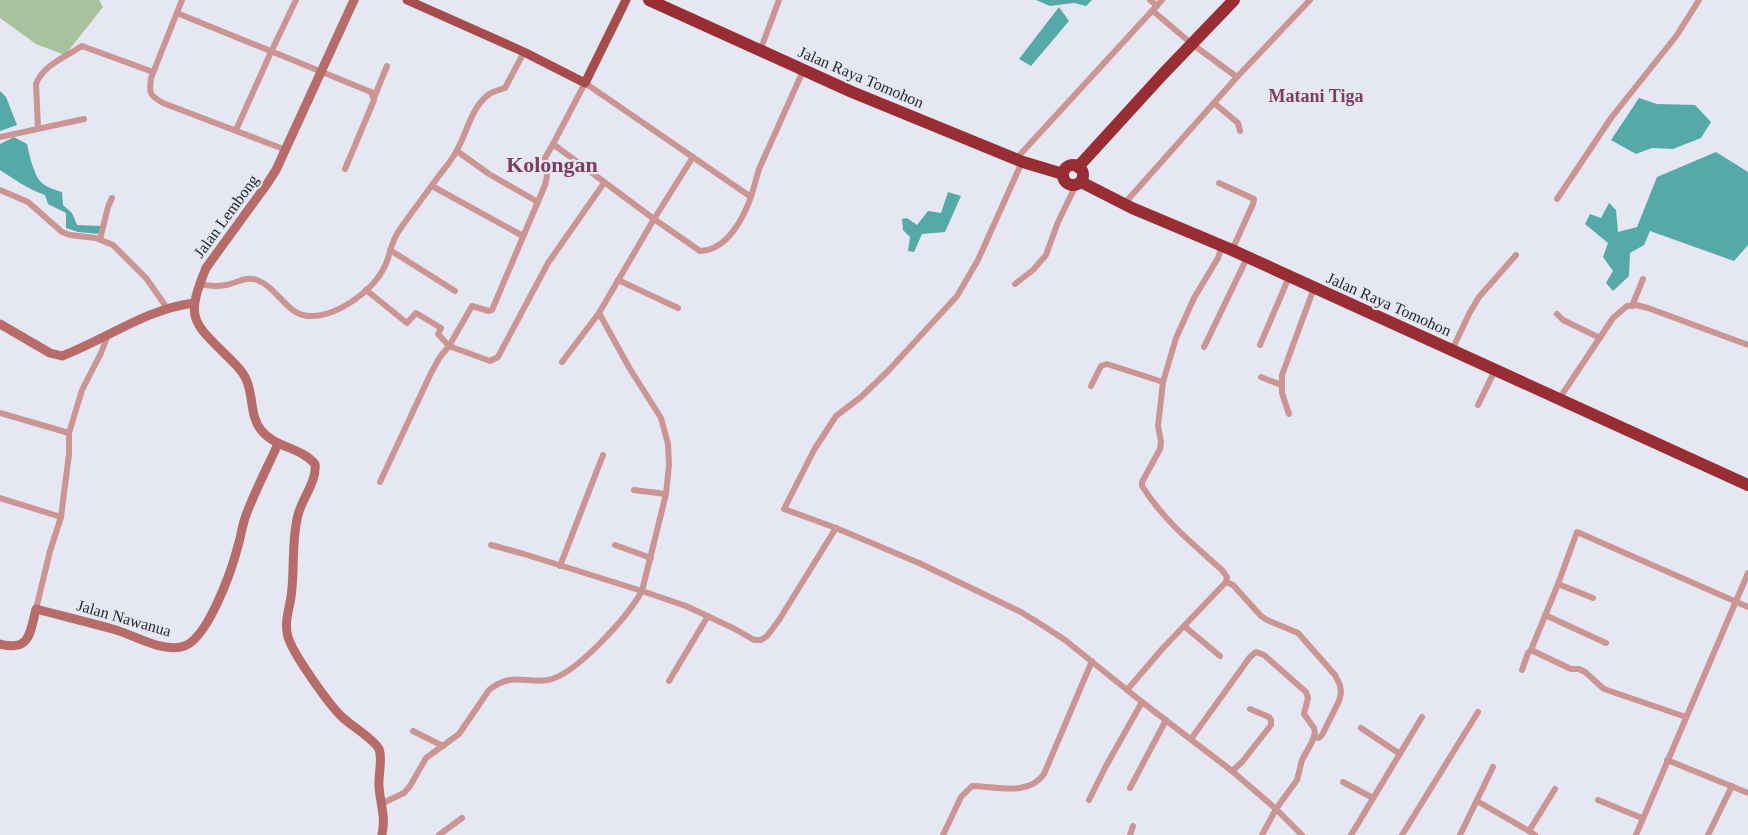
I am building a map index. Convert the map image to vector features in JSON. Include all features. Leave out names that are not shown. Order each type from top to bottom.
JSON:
[{"type":"highway","points":[[1078,167],[1234,0]]},
{"type":"highway","name":"Jalan Raya Tomohon","points":[[654,1],[803,71],[1019,160],[1063,174],[1068,184],[1078,183],[1227,248],[1748,485]]},
{"type":"highway","points":[[1063,174],[1070,166],[1078,167],[1083,174],[1078,183]]},
{"type":"main road","name":"Jalan Lembong","points":[[194,303],[206,268],[267,184],[286,150],[354,0]]},
{"type":"main road","points":[[407,0],[524,52],[585,83],[626,0]]},
{"type":"main road","points":[[0,324],[50,353],[62,356],[146,316],[167,308],[194,303],[195,318],[199,328],[241,370],[247,380],[256,420],[261,430],[278,444],[304,454],[315,464],[313,480],[297,517],[291,597],[287,618],[288,637],[331,705],[379,750],[379,788],[384,819],[382,835]]},
{"type":"main road","name":"Jalan Nawanua","points":[[36,609],[117,630],[154,644],[171,647],[188,645],[204,630],[219,599],[235,557],[250,504],[278,444]]},
{"type":"main road","points":[[0,644],[12,647],[23,644],[29,638],[36,609]]},
{"type":"street","points":[[182,0],[153,72],[150,90],[152,97],[163,104],[286,150]]},
{"type":"street","points":[[236,130],[296,0]]},
{"type":"street","points":[[760,51],[779,0]]},
{"type":"street","points":[[1150,0],[1155,8],[1192,44],[1237,77]]},
{"type":"street","points":[[1162,0],[1019,160],[978,260],[957,296],[861,397],[836,416],[814,450],[784,509],[836,528],[929,568],[1021,612],[1065,640],[1232,771],[1302,835]]},
{"type":"street","points":[[1124,204],[1237,77],[1310,0]]},
{"type":"street","points":[[1557,199],[1611,118],[1677,34],[1699,0]]},
{"type":"street","points":[[177,13],[371,92],[374,98]]},
{"type":"street","points":[[38,128],[36,84],[39,77],[44,70],[82,46],[153,72]]},
{"type":"street","points":[[199,284],[219,286],[239,280],[256,280],[267,286],[298,314],[313,316],[332,314],[355,300],[384,269],[394,238],[457,151],[471,118],[489,94],[505,88],[524,52]]},
{"type":"street","points":[[345,169],[387,66]]},
{"type":"street","points":[[553,144],[697,249],[705,251],[712,249],[736,228],[743,217],[759,169],[803,71]]},
{"type":"street","points":[[380,482],[435,364],[449,346],[472,306],[492,310],[538,202],[547,176],[545,158],[585,83],[751,197]]},
{"type":"street","points":[[1214,103],[1238,123],[1240,131]]},
{"type":"street","points":[[0,137],[84,119]]},
{"type":"street","points":[[457,151],[489,174],[538,202]]},
{"type":"street","points":[[562,362],[599,313],[693,157]]},
{"type":"street","points":[[366,290],[407,323],[416,313],[441,328],[438,334],[449,346],[490,361],[498,357],[548,263],[604,183]]},
{"type":"street","points":[[1015,284],[1033,270],[1046,255],[1058,222],[1078,183]]},
{"type":"street","points":[[1127,690],[1226,582],[1227,577],[1161,514],[1142,486],[1143,476],[1160,449],[1159,415],[1163,382],[1176,338],[1194,298],[1253,204],[1254,199],[1219,183]]},
{"type":"street","points":[[432,186],[524,236]]},
{"type":"street","points":[[0,190],[28,202],[62,232],[70,236],[100,239],[113,245],[146,278],[167,308]]},
{"type":"street","points":[[100,239],[112,198]]},
{"type":"street","points":[[390,250],[455,291]]},
{"type":"street","points":[[1452,350],[1474,305],[1516,255]]},
{"type":"street","points":[[1204,347],[1246,258]]},
{"type":"street","points":[[1260,345],[1289,277]]},
{"type":"street","points":[[1632,306],[1643,279]]},
{"type":"street","points":[[618,280],[678,308]]},
{"type":"street","points":[[1289,414],[1281,385],[1287,360],[1314,288]]},
{"type":"street","points":[[1559,399],[1600,338],[1620,311],[1627,306],[1648,308],[1748,345]]},
{"type":"street","points":[[383,803],[404,793],[426,758],[459,734],[483,697],[496,684],[521,678],[547,680],[567,672],[607,635],[642,591],[666,494],[669,465],[668,444],[661,418],[599,313]]},
{"type":"street","points":[[1557,314],[1563,320],[1600,338]]},
{"type":"street","points":[[36,609],[61,517],[68,464],[69,433],[82,390],[108,335]]},
{"type":"street","points":[[1091,386],[1101,366],[1107,364],[1163,382]]},
{"type":"street","points":[[1478,405],[1495,369]]},
{"type":"street","points":[[1260,377],[1281,385]]},
{"type":"street","points":[[0,413],[69,433]]},
{"type":"street","points":[[560,566],[603,455]]},
{"type":"street","points":[[634,490],[666,494]]},
{"type":"street","points":[[0,498],[61,517]]},
{"type":"street","points":[[491,545],[686,606],[754,640],[764,639],[784,612],[836,528]]},
{"type":"street","points":[[1522,670],[1558,584],[1576,532],[1748,607]]},
{"type":"street","points":[[615,545],[651,558]]},
{"type":"street","points":[[1636,835],[1748,573]]},
{"type":"street","points":[[1226,582],[1233,585],[1261,616],[1298,633],[1335,675],[1340,685],[1339,701],[1322,735],[1319,738],[1314,737]]},
{"type":"street","points":[[1558,584],[1593,598]]},
{"type":"street","points":[[1545,615],[1606,643]]},
{"type":"street","points":[[669,681],[708,616]]},
{"type":"street","points":[[1184,626],[1220,656]]},
{"type":"street","points":[[1531,650],[1571,669],[1584,672],[1604,689],[1686,717]]},
{"type":"street","points":[[1191,739],[1250,657],[1256,652],[1264,655],[1306,692],[1308,698],[1304,714],[1314,728],[1314,737],[1302,760],[1297,780],[1276,809],[1262,835]]},
{"type":"street","points":[[943,835],[961,796],[972,786],[1010,788],[1031,785],[1039,780],[1044,774],[1092,661]]},
{"type":"street","points":[[1089,800],[1142,702]]},
{"type":"street","points":[[1232,771],[1242,762],[1271,725],[1269,717],[1250,709]]},
{"type":"street","points":[[1402,835],[1478,712]]},
{"type":"street","points":[[1352,835],[1422,717]]},
{"type":"street","points":[[1130,788],[1166,720]]},
{"type":"street","points":[[1361,728],[1400,754]]},
{"type":"street","points":[[413,731],[443,746]]},
{"type":"street","points":[[1667,760],[1748,793]]},
{"type":"street","points":[[1460,835],[1494,767]]},
{"type":"street","points":[[1343,782],[1373,798]]},
{"type":"street","points":[[1708,835],[1732,786]]},
{"type":"street","points":[[1478,801],[1532,833],[1555,789]]},
{"type":"street","points":[[1598,800],[1642,818]]},
{"type":"street","points":[[439,835],[462,818]]},
{"type":"street","points":[[1130,835],[1132,826]]},
{"type":"shaded area","points":[[0,0],[99,0],[103,7],[65,55],[36,44],[0,18]]},
{"type":"shaded area","points":[[1036,0],[1092,0],[1086,6],[1074,3],[1050,6]]},
{"type":"shaded area","points":[[1059,7],[1069,21],[1031,66],[1019,59]]},
{"type":"shaded area","points":[[0,91],[6,97],[17,125],[0,131]]},
{"type":"shaded area","points":[[1639,98],[1657,104],[1695,105],[1711,122],[1701,138],[1673,149],[1652,148],[1636,154],[1611,140]]},
{"type":"shaded area","points":[[14,137],[27,144],[30,158],[40,181],[47,187],[62,192],[63,205],[72,213],[77,225],[100,226],[100,234],[78,232],[66,228],[66,213],[48,204],[45,195],[0,170],[0,144]]},
{"type":"shaded area","points":[[1716,152],[1748,172],[1748,245],[1734,261],[1650,231],[1644,245],[1630,253],[1629,276],[1613,291],[1606,283],[1613,271],[1603,257],[1608,243],[1585,224],[1590,214],[1601,218],[1609,203],[1616,210],[1618,232],[1637,227],[1657,177]]},
{"type":"shaded area","points":[[948,192],[961,196],[945,232],[922,234],[914,252],[908,251],[910,237],[903,230],[902,219],[907,218],[917,225],[928,211],[941,213]]},
{"type":"district","name":"Matani Tiga","points":[[1316,96]]},
{"type":"district","name":"Kolongan","points":[[552,164]]}]
